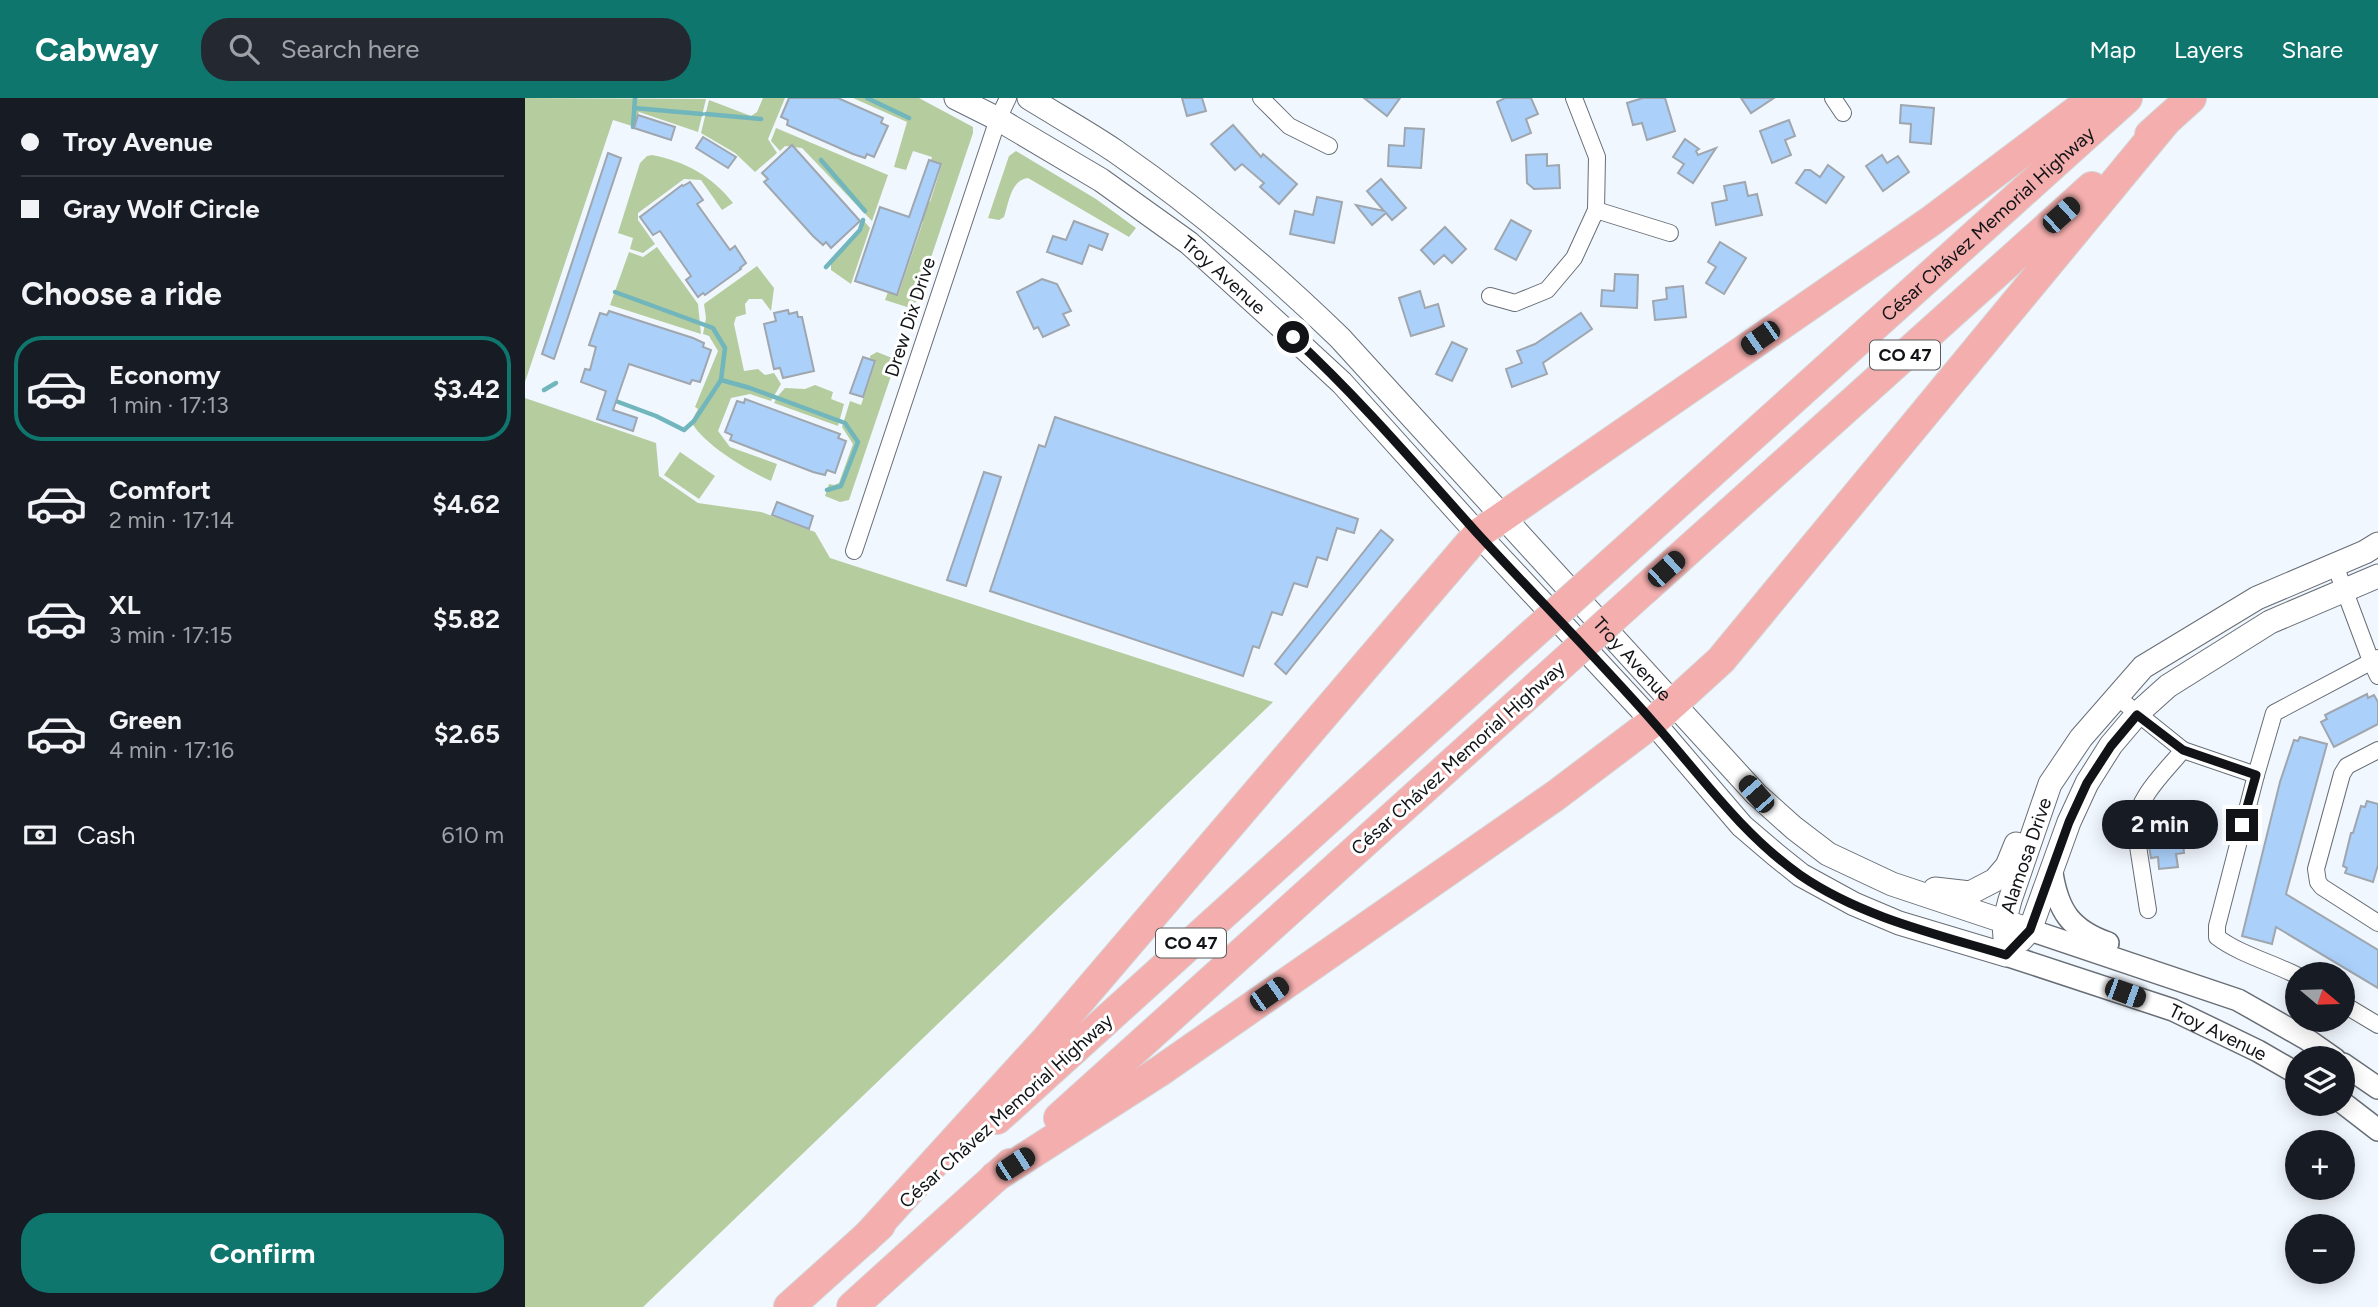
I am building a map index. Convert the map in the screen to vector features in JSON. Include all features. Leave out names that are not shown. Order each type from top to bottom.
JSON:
[{"type":"highway","points":[[865,1239],[1047,1039],[1478,534],[1931,221],[2094,98]]},
{"type":"highway","name":"César Chávez Memorial Highway","points":[[789,1307],[2127,98]]},
{"type":"highway","name":"César Chávez Memorial Highway","points":[[852,1307],[2191,98]]},
{"type":"highway","points":[[995,1177],[1160,1071],[1555,796],[1665,713],[1721,660],[2165,122]]},
{"type":"main road","name":"Troy Avenue","points":[[956,98],[1003,108],[1189,243],[1342,383],[1478,534],[1665,713],[1794,828],[1828,854],[1892,884],[2030,930]]},
{"type":"main road","name":"Troy Avenue","points":[[1029,98],[1114,151],[1200,214],[1275,275],[1340,338],[1503,516],[1665,713],[1742,826],[1801,876],[1854,904],[1899,923],[2006,955]]},
{"type":"main road","name":"Alamosa Drive","points":[[2006,955],[2004,923],[2050,784],[2081,738],[2143,667],[2257,598],[2378,544]]},
{"type":"main road","name":"Alamosa Drive","points":[[2006,955],[2030,930],[2069,822],[2087,783],[2111,746],[2137,715],[2168,686],[2270,622],[2378,576]]},
{"type":"main road","points":[[1892,884],[1970,893],[1995,880],[2007,866],[2036,789],[2050,784]]},
{"type":"street","points":[[1261,98],[1289,125],[1329,146]]},
{"type":"street","points":[[1490,296],[1515,303],[1547,290],[1574,258],[1596,210],[1597,157],[1574,98]]},
{"type":"street","points":[[1833,98],[1843,113]]},
{"type":"street","name":"Drew Dix Drive","points":[[854,551],[1003,108]]},
{"type":"street","points":[[1596,210],[1670,233]]},
{"type":"street","points":[[2285,970],[2225,943],[2217,937],[2216,932],[2274,713],[2376,665],[2335,565]]},
{"type":"street","points":[[2117,697],[2183,750],[2256,775]]},
{"type":"street","points":[[2148,910],[2135,827],[2136,815],[2150,790],[2183,750]]},
{"type":"street","points":[[2378,750],[2347,766],[2342,774],[2316,869],[2318,882],[2322,887],[2378,923]]},
{"type":"street","points":[[2052,873],[2056,898],[2070,921],[2089,936],[2157,958],[2238,1000]]},
{"type":"street","name":"Troy Avenue","points":[[2030,930],[2238,1000],[2316,1046]]},
{"type":"street","name":"Troy Avenue","points":[[2006,955],[2173,1010],[2285,1067]]},
{"type":"street","points":[[2355,1011],[2378,1025]]},
{"type":"street","points":[[2355,1072],[2378,1088]]},
{"type":"street","points":[[2355,1113],[2378,1130]]},
{"type":"green space","points":[[525,98],[706,99],[698,132],[639,112],[632,126],[613,120],[525,382]]},
{"type":"green space","points":[[763,98],[785,98],[768,139],[777,153],[755,172],[735,153],[701,133],[709,100],[751,116],[757,112]]},
{"type":"green space","points":[[853,98],[919,98],[973,127],[916,302],[907,307],[885,300],[888,292],[898,295],[923,222],[916,219],[918,199],[930,202],[942,164],[931,160],[932,157],[913,151],[906,170],[894,167],[907,122]]},
{"type":"green space","points":[[776,128],[888,175],[872,221],[802,148],[785,146],[780,151],[771,141]]},
{"type":"green space","points":[[1016,151],[1096,199],[1136,228],[1129,237],[1028,178],[1014,187],[1004,217],[999,220],[988,218],[1009,156]]},
{"type":"green space","points":[[652,155],[687,166],[717,185],[733,203],[722,210],[701,180],[684,179],[638,213],[638,220],[655,244],[643,253],[630,249],[633,238],[618,233],[640,163]]},
{"type":"green space","points":[[864,221],[870,228],[851,284],[831,270],[831,264],[862,231]]},
{"type":"green space","points":[[657,247],[698,304],[701,334],[610,305],[629,252],[643,257]]},
{"type":"green space","points":[[757,266],[774,288],[771,311],[762,299],[749,299],[745,304],[746,314],[736,317],[734,324],[744,371],[758,369],[765,375],[774,373],[781,384],[771,401],[750,394],[731,398],[718,431],[730,447],[777,464],[771,481],[716,448],[691,422],[718,351],[709,336],[703,334],[706,318],[704,304]]},
{"type":"green space","points":[[877,352],[892,358],[894,367],[849,500],[840,502],[825,496],[829,484],[839,483],[853,444],[842,427],[850,401],[861,405],[876,361],[870,356]]},
{"type":"green space","points":[[815,385],[833,392],[831,399],[844,404],[838,426],[774,403],[785,388],[805,389]]},
{"type":"green space","points":[[525,398],[656,443],[659,476],[698,503],[761,512],[815,532],[830,558],[1273,702],[643,1307],[525,1307]]},
{"type":"green space","points":[[680,452],[715,476],[699,499],[664,475]]},
{"type":"building","points":[[789,98],[838,98],[883,118],[881,123],[888,126],[874,157],[867,154],[865,158],[853,154],[787,125],[788,120],[781,117]]},
{"type":"building","points":[[1182,98],[1202,98],[1206,111],[1187,116]]},
{"type":"building","points":[[1364,98],[1400,98],[1387,116]]},
{"type":"building","points":[[1505,98],[1531,98],[1538,114],[1526,119],[1531,133],[1512,141],[1497,102]]},
{"type":"building","points":[[1643,98],[1665,98],[1675,131],[1647,140],[1642,123],[1633,125],[1627,103]]},
{"type":"building","points":[[1741,98],[1774,98],[1751,113]]},
{"type":"building","points":[[1901,105],[1934,108],[1931,144],[1910,142],[1911,124],[1900,123]]},
{"type":"building","points":[[638,115],[675,127],[671,140],[634,128]]},
{"type":"building","points":[[1789,120],[1795,136],[1785,140],[1791,155],[1772,163],[1760,131]]},
{"type":"building","points":[[1233,125],[1261,157],[1263,154],[1297,184],[1279,204],[1260,187],[1264,183],[1242,164],[1235,170],[1211,144]]},
{"type":"building","points":[[1405,128],[1424,129],[1421,168],[1388,166],[1389,145],[1404,146]]},
{"type":"building","points":[[703,137],[736,157],[728,168],[696,148]]},
{"type":"building","points":[[1685,139],[1699,149],[1696,151],[1698,155],[1716,148],[1693,183],[1678,173],[1684,164],[1673,157]]},
{"type":"building","points":[[792,145],[860,221],[831,248],[826,242],[823,245],[813,236],[764,182],[768,179],[762,173]]},
{"type":"building","points":[[608,153],[621,158],[554,359],[542,354]]},
{"type":"building","points":[[1547,154],[1547,166],[1559,165],[1560,188],[1534,189],[1527,183],[1526,155]]},
{"type":"building","points":[[1882,155],[1887,163],[1898,156],[1909,172],[1883,191],[1866,166]]},
{"type":"building","points":[[929,160],[941,164],[897,295],[855,281],[880,207],[909,217]]},
{"type":"building","points":[[1828,165],[1844,177],[1826,203],[1796,183],[1805,170],[1810,170],[1820,177]]},
{"type":"building","points":[[1381,179],[1406,208],[1392,220],[1386,213],[1372,225],[1356,205],[1384,211],[1367,191]]},
{"type":"building","points":[[690,182],[703,200],[697,204],[730,250],[735,246],[746,263],[705,295],[703,293],[698,297],[686,280],[691,276],[660,231],[653,235],[640,217],[682,185]]},
{"type":"building","points":[[1745,182],[1748,196],[1757,194],[1762,215],[1716,225],[1712,203],[1727,200],[1724,186]]},
{"type":"building","points":[[1317,197],[1342,202],[1334,243],[1290,234],[1295,211],[1313,215]]},
{"type":"building","points":[[1511,220],[1531,231],[1516,260],[1495,249]]},
{"type":"building","points":[[1074,221],[1108,234],[1102,250],[1089,245],[1082,264],[1047,252],[1053,236],[1066,240]]},
{"type":"building","points":[[1445,227],[1466,249],[1452,263],[1444,255],[1434,264],[1421,250]]},
{"type":"building","points":[[1720,242],[1746,258],[1724,294],[1706,283],[1716,267],[1708,262]]},
{"type":"building","points":[[1615,274],[1638,275],[1637,308],[1601,306],[1602,290],[1614,291]]},
{"type":"building","points":[[1042,279],[1057,284],[1071,311],[1063,314],[1069,325],[1043,337],[1038,327],[1034,329],[1017,292]]},
{"type":"building","points":[[1683,286],[1686,317],[1655,320],[1653,301],[1667,299],[1666,288]]},
{"type":"building","points":[[1420,291],[1425,308],[1438,304],[1444,326],[1411,336],[1399,298]]},
{"type":"building","points":[[788,310],[789,314],[797,312],[798,317],[802,317],[814,371],[783,378],[780,368],[774,369],[764,324],[776,321],[774,313]]},
{"type":"building","points":[[609,311],[693,338],[711,350],[700,382],[692,380],[690,384],[629,364],[613,410],[637,418],[633,431],[597,419],[606,391],[581,382],[585,369],[590,370],[596,347],[589,345],[600,313],[607,315]]},
{"type":"building","points":[[1581,313],[1592,329],[1543,363],[1547,374],[1512,387],[1506,369],[1522,363],[1517,351],[1535,344]]},
{"type":"building","points":[[1452,342],[1467,349],[1452,381],[1436,374]]},
{"type":"building","points":[[863,357],[875,361],[863,397],[850,393]]},
{"type":"building","points":[[745,399],[840,434],[838,438],[846,441],[835,473],[827,470],[825,475],[813,472],[730,440],[732,435],[725,432],[737,401],[744,403]]},
{"type":"building","points":[[1055,417],[1358,519],[1354,533],[1337,528],[1327,560],[1317,557],[1307,587],[1294,583],[1282,615],[1272,612],[1259,648],[1253,646],[1243,676],[990,591],[1039,445],[1045,447]]},
{"type":"building","points":[[984,472],[1001,477],[966,586],[947,580]]},
{"type":"building","points":[[777,502],[813,516],[809,529],[772,515]]},
{"type":"building","points":[[1381,530],[1393,540],[1286,674],[1275,664]]},
{"type":"building","points":[[2367,694],[2368,698],[2374,695],[2378,702],[2378,724],[2334,747],[2321,722],[2327,719],[2325,715]]},
{"type":"building","points":[[2300,737],[2327,744],[2286,894],[2378,950],[2378,988],[2355,974],[2355,962],[2335,962],[2276,927],[2272,944],[2242,936],[2280,782],[2294,740],[2298,741]]},
{"type":"building","points":[[2367,801],[2378,804],[2378,865],[2373,882],[2345,873],[2347,868],[2343,866],[2351,833],[2361,806],[2365,807]]},
{"type":"building","points":[[2173,830],[2175,843],[2183,841],[2184,853],[2176,854],[2178,867],[2159,869],[2158,857],[2151,858],[2149,847],[2158,846],[2156,833]]},
{"type":"waterway","points":[[633,127],[635,98]]},
{"type":"waterway","points":[[867,98],[909,118]]},
{"type":"waterway","points":[[634,108],[702,114]]},
{"type":"waterway","points":[[706,114],[761,119]]},
{"type":"waterway","points":[[821,160],[865,211]]},
{"type":"waterway","points":[[826,267],[860,230],[863,220]]},
{"type":"waterway","points":[[615,292],[713,328],[725,348],[721,380]]},
{"type":"waterway","points":[[613,400],[684,430],[694,421],[721,380],[845,423],[858,442],[841,486],[827,490]]},
{"type":"waterway","points":[[544,390],[556,383]]},
{"type":"route","points":[[1293,337],[1342,383],[1653,722],[1742,826],[1801,876],[1854,904],[1899,923],[2006,955],[2030,930],[2069,822],[2087,783],[2111,746],[2137,715],[2177,747],[2238,771],[2256,775],[2242,825]]}]
